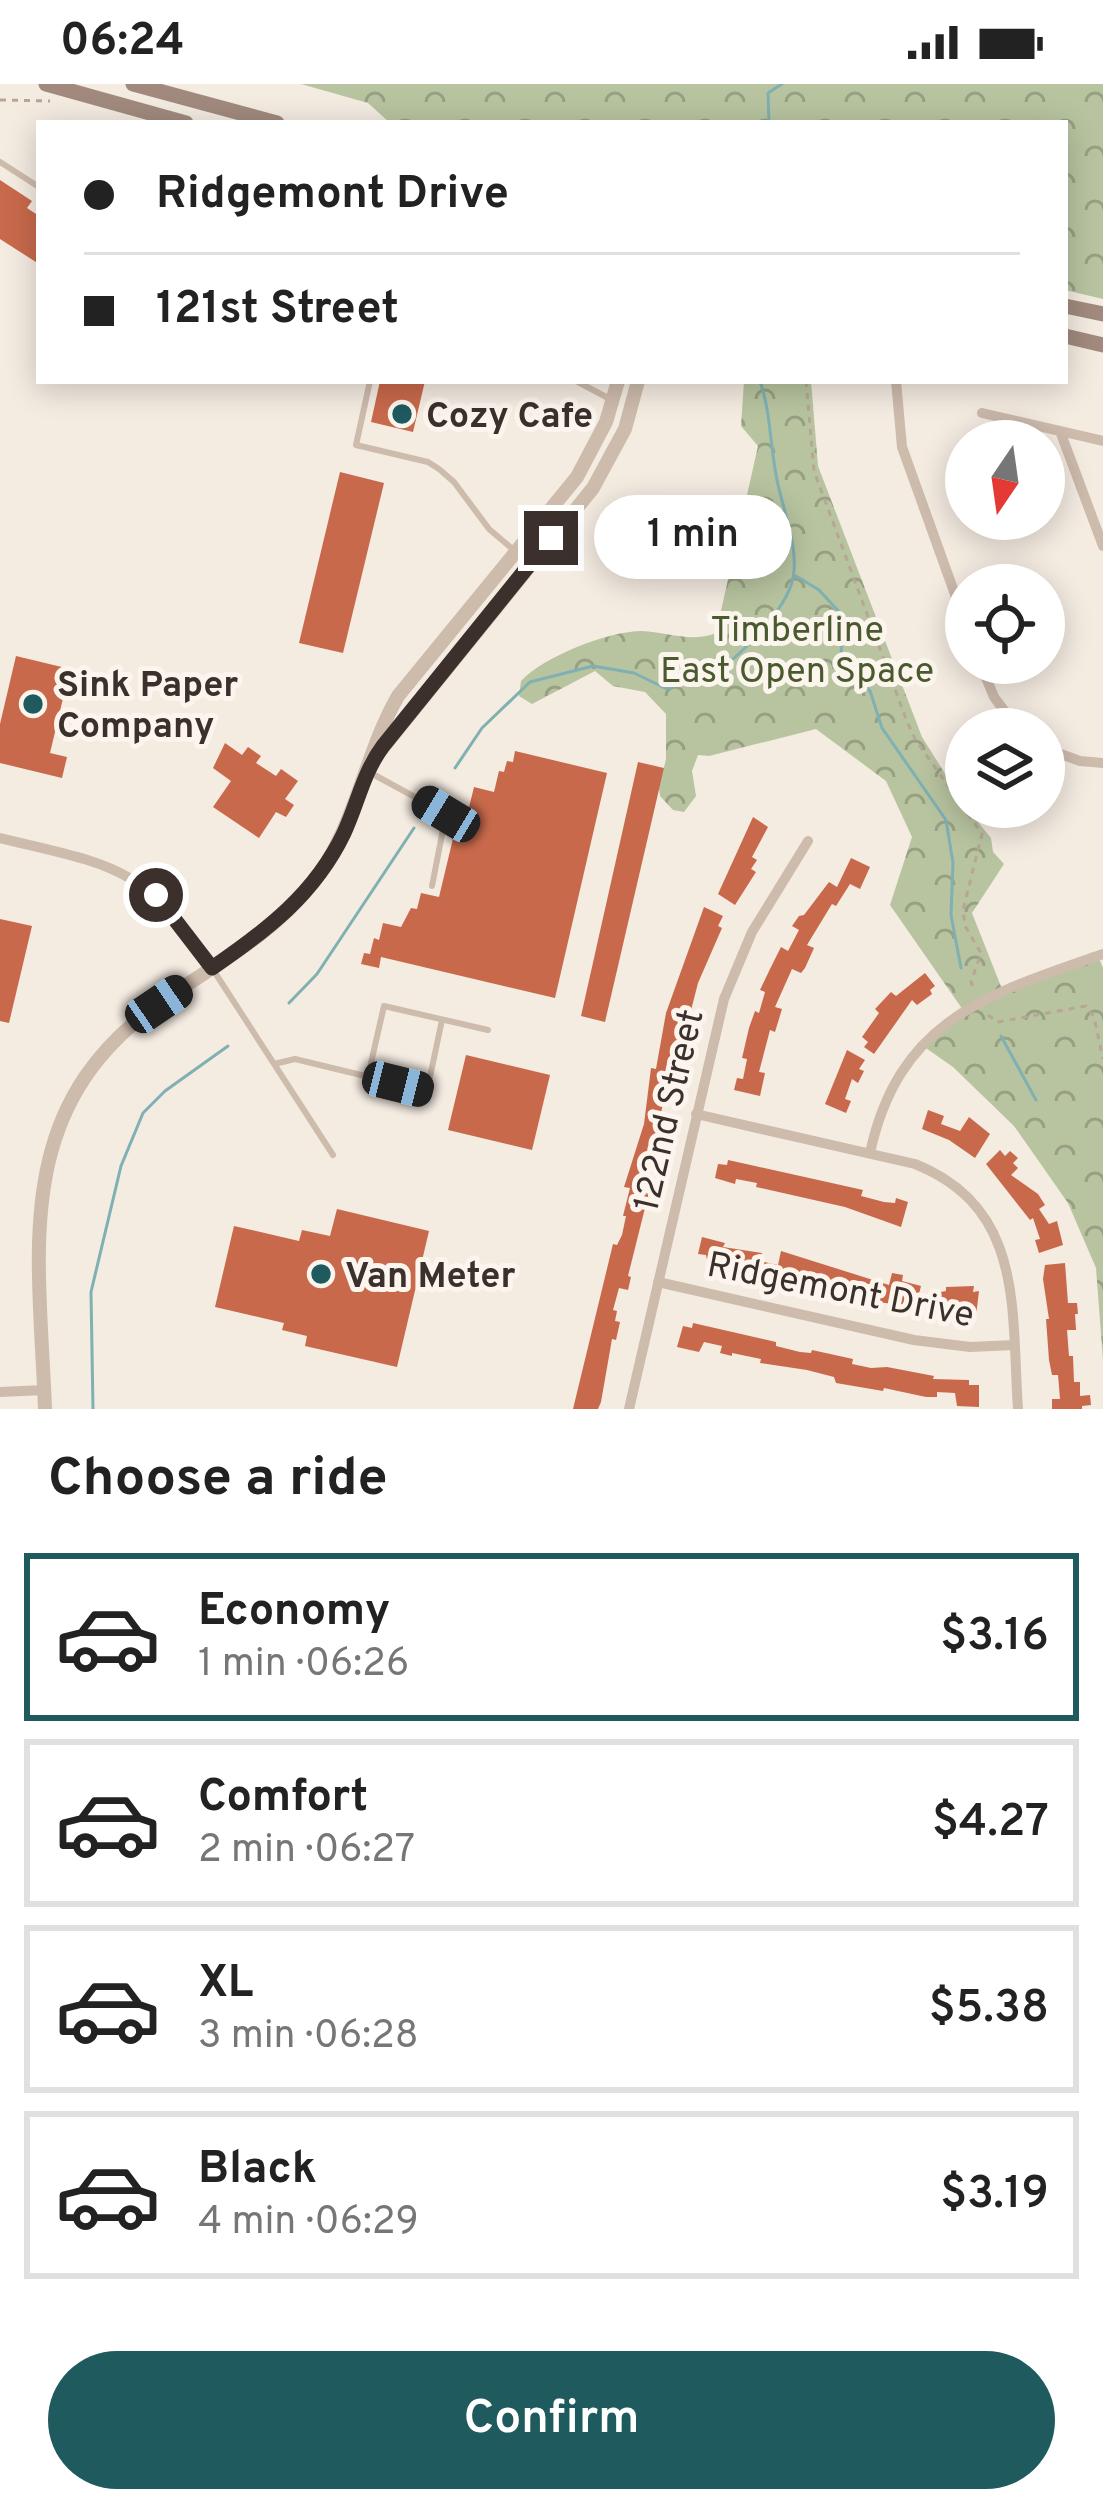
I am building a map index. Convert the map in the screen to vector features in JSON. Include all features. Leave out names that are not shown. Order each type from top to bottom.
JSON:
[{"type":"main road","points":[[46,84],[175,120]]},
{"type":"main road","points":[[133,84],[267,120]]},
{"type":"main road","points":[[1068,307],[1103,314]]},
{"type":"main road","points":[[1068,337],[1103,345]]},
{"type":"street","points":[[45,1409],[41,1188],[56,1132],[83,1079],[137,1019],[272,925],[311,885],[343,835],[382,723],[398,695],[577,477],[593,451],[616,384]]},
{"type":"street","points":[[366,770],[593,488],[625,429],[637,384]]},
{"type":"street","points":[[896,384],[902,447],[945,567]]},
{"type":"street","points":[[982,413],[1012,420]]},
{"type":"street","points":[[1065,432],[1103,441]]},
{"type":"street","points":[[1065,444],[1103,546]]},
{"type":"street","points":[[1065,756],[1103,763]]},
{"type":"street","points":[[0,838],[86,858],[122,872],[171,910],[212,968]]},
{"type":"street","name":"122nd Street","points":[[629,1409],[718,1018],[736,965],[808,841]]},
{"type":"street","points":[[870,1153],[878,1123],[902,1073],[932,1036],[981,1000],[1103,954]]},
{"type":"street","points":[[696,1114],[870,1153],[934,1172],[954,1184],[983,1212],[1007,1265],[1018,1409]]},
{"type":"street","name":"Ridgemont Drive","points":[[658,1282],[914,1340],[970,1347],[1014,1345]]},
{"type":"street","points":[[0,1392],[44,1390]]},
{"type":"lane","points":[[0,162],[36,185]]},
{"type":"lane","points":[[369,384],[356,445],[440,469],[489,529],[530,564]]},
{"type":"lane","points":[[583,384],[613,400]]},
{"type":"lane","points":[[366,770],[446,814],[432,886]]},
{"type":"lane","points":[[212,968],[333,1156]]},
{"type":"lane","points":[[368,1076],[384,1006],[488,1030]]},
{"type":"lane","points":[[274,1064],[296,1059],[427,1091],[442,1020]]},
{"type":"path","points":[[0,100],[58,101]]},
{"type":"path","points":[[806,384],[814,471],[911,731],[983,839],[963,910],[968,932],[981,953],[971,982],[995,1022],[1086,1006],[1094,1017],[1103,1059]]},
{"type":"green space","points":[[301,84],[1103,84],[1103,299],[1068,291],[1068,120],[387,120],[368,103]]},
{"type":"green space","name":"Timberline East Open Space","points":[[744,384],[811,384],[818,466],[922,737],[945,774],[945,828],[983,828],[1004,864],[972,913],[1002,989],[1098,956],[1103,968],[1103,1360],[1096,1268],[1068,1203],[1014,1126],[953,1067],[923,1046],[963,1010],[890,905],[912,837],[886,781],[816,729],[698,755],[692,771],[696,796],[684,812],[673,810],[659,788],[666,759],[666,714],[645,692],[613,686],[595,671],[532,704],[519,696],[521,681],[531,672],[595,640],[642,631],[688,637],[716,633],[758,446],[741,426]]},
{"type":"building","points":[[0,180],[32,201],[27,208],[36,214],[36,262],[0,239]]},
{"type":"building","points":[[379,384],[424,384],[413,432],[371,422]]},
{"type":"building","points":[[340,472],[384,483],[343,653],[299,643]]},
{"type":"building","name":"Sink Paper Company","points":[[16,656],[70,669],[50,753],[67,757],[62,778],[0,763],[0,724]]},
{"type":"building","points":[[225,743],[242,755],[248,747],[261,756],[256,763],[276,776],[281,769],[298,781],[285,799],[294,805],[286,817],[276,812],[259,838],[213,807],[231,781],[213,768]]},
{"type":"building","points":[[515,751],[607,773],[555,998],[381,957],[379,968],[361,964],[374,938],[379,940],[383,923],[401,927],[411,908],[417,909],[421,893],[439,897],[456,826],[464,828],[474,787],[494,792],[499,771],[504,772],[507,761],[513,762]]},
{"type":"building","points":[[638,762],[664,768],[605,1022],[581,1016]]},
{"type":"building","points":[[753,817],[768,827],[752,857],[757,860],[751,869],[756,872],[735,905],[718,894]]},
{"type":"building","points":[[851,858],[870,867],[860,889],[850,884],[836,906],[832,904],[807,945],[814,948],[805,968],[801,973],[792,969],[775,1007],[782,1009],[775,1032],[770,1030],[759,1072],[765,1073],[760,1096],[734,1090],[737,1078],[743,1079],[749,1028],[765,992],[760,990],[781,947],[788,951],[799,930],[792,926],[829,882],[837,887]]},
{"type":"building","points":[[704,907],[723,916],[718,926],[722,928],[698,983],[668,1083],[674,1084],[671,1096],[665,1095],[661,1113],[667,1116],[656,1161],[651,1160],[647,1179],[652,1180],[628,1290],[619,1288],[613,1310],[617,1311],[615,1321],[620,1322],[616,1340],[612,1339],[601,1402],[598,1409],[573,1409],[613,1244],[622,1235],[630,1188],[624,1187],[644,1124],[651,1068],[656,1069],[666,1013]]},
{"type":"building","points":[[0,919],[32,926],[9,1023],[0,1021]]},
{"type":"building","points":[[925,973],[935,986],[932,994],[917,1005],[912,1000],[874,1054],[864,1047],[868,1042],[862,1037],[879,1013],[875,1009],[891,992],[896,996]]},
{"type":"building","points":[[847,1050],[865,1060],[858,1083],[852,1079],[846,1113],[825,1104]]},
{"type":"building","points":[[466,1055],[550,1075],[532,1150],[448,1130]]},
{"type":"building","points":[[928,1110],[944,1116],[941,1124],[960,1131],[969,1117],[990,1134],[975,1158],[922,1129]]},
{"type":"building","points":[[1000,1150],[1018,1158],[1013,1163],[1018,1168],[1011,1175],[1038,1194],[1045,1205],[1039,1209],[1049,1224],[1057,1221],[1063,1245],[1039,1253],[1033,1218],[986,1164]]},
{"type":"building","points":[[728,1160],[863,1190],[861,1196],[884,1202],[895,1203],[896,1198],[908,1202],[901,1227],[845,1207],[756,1187],[757,1183],[715,1178],[718,1164],[727,1165]]},
{"type":"building","name":"Van Meter","points":[[337,1209],[429,1231],[397,1367],[305,1346],[307,1336],[282,1330],[284,1323],[215,1307],[234,1226],[299,1241],[302,1230],[330,1236]]},
{"type":"building","points":[[702,1237],[725,1243],[723,1247],[762,1253],[760,1261],[778,1265],[781,1251],[889,1285],[892,1273],[903,1275],[902,1281],[921,1286],[916,1306],[875,1302],[826,1285],[825,1291],[708,1264],[706,1255],[698,1254]]},
{"type":"building","points":[[1065,1263],[1068,1303],[1077,1303],[1078,1314],[1076,1330],[1067,1330],[1069,1356],[1073,1356],[1080,1396],[1090,1395],[1091,1405],[1082,1409],[1052,1409],[1052,1399],[1060,1399],[1058,1375],[1052,1375],[1049,1360],[1043,1279],[1045,1265]]},
{"type":"building","points":[[974,1286],[973,1292],[979,1291],[976,1316],[948,1318],[941,1292],[946,1287]]},
{"type":"building","points":[[693,1323],[800,1352],[853,1359],[852,1364],[871,1368],[969,1380],[969,1385],[979,1385],[979,1407],[957,1406],[955,1393],[926,1397],[836,1383],[834,1377],[807,1370],[720,1353],[722,1346],[704,1342],[699,1352],[677,1347],[683,1326],[692,1328]]},
{"type":"waterway","points":[[769,120],[768,93],[782,84]]},
{"type":"waterway","points":[[455,768],[482,728],[530,682],[593,666],[634,673],[667,689],[722,667],[772,618],[789,590],[794,554],[761,384]]},
{"type":"waterway","points":[[796,576],[819,590],[842,615],[841,659],[870,691],[882,728],[946,820],[953,863],[951,915],[961,968]]},
{"type":"waterway","points":[[289,1003],[317,974],[414,828]]},
{"type":"waterway","points":[[1001,1036],[1036,1100]]},
{"type":"waterway","points":[[93,1409],[91,1292],[121,1166],[143,1113],[165,1091],[228,1046]]},
{"type":"place","name":"Cozy Cafe","points":[[402,414]]},
{"type":"place","name":"Sink Paper Company","points":[[33,704]]},
{"type":"place","name":"Van Meter","points":[[321,1274]]},
{"type":"route","points":[[156,895],[212,968],[291,908],[343,835],[366,770],[551,538]]}]
